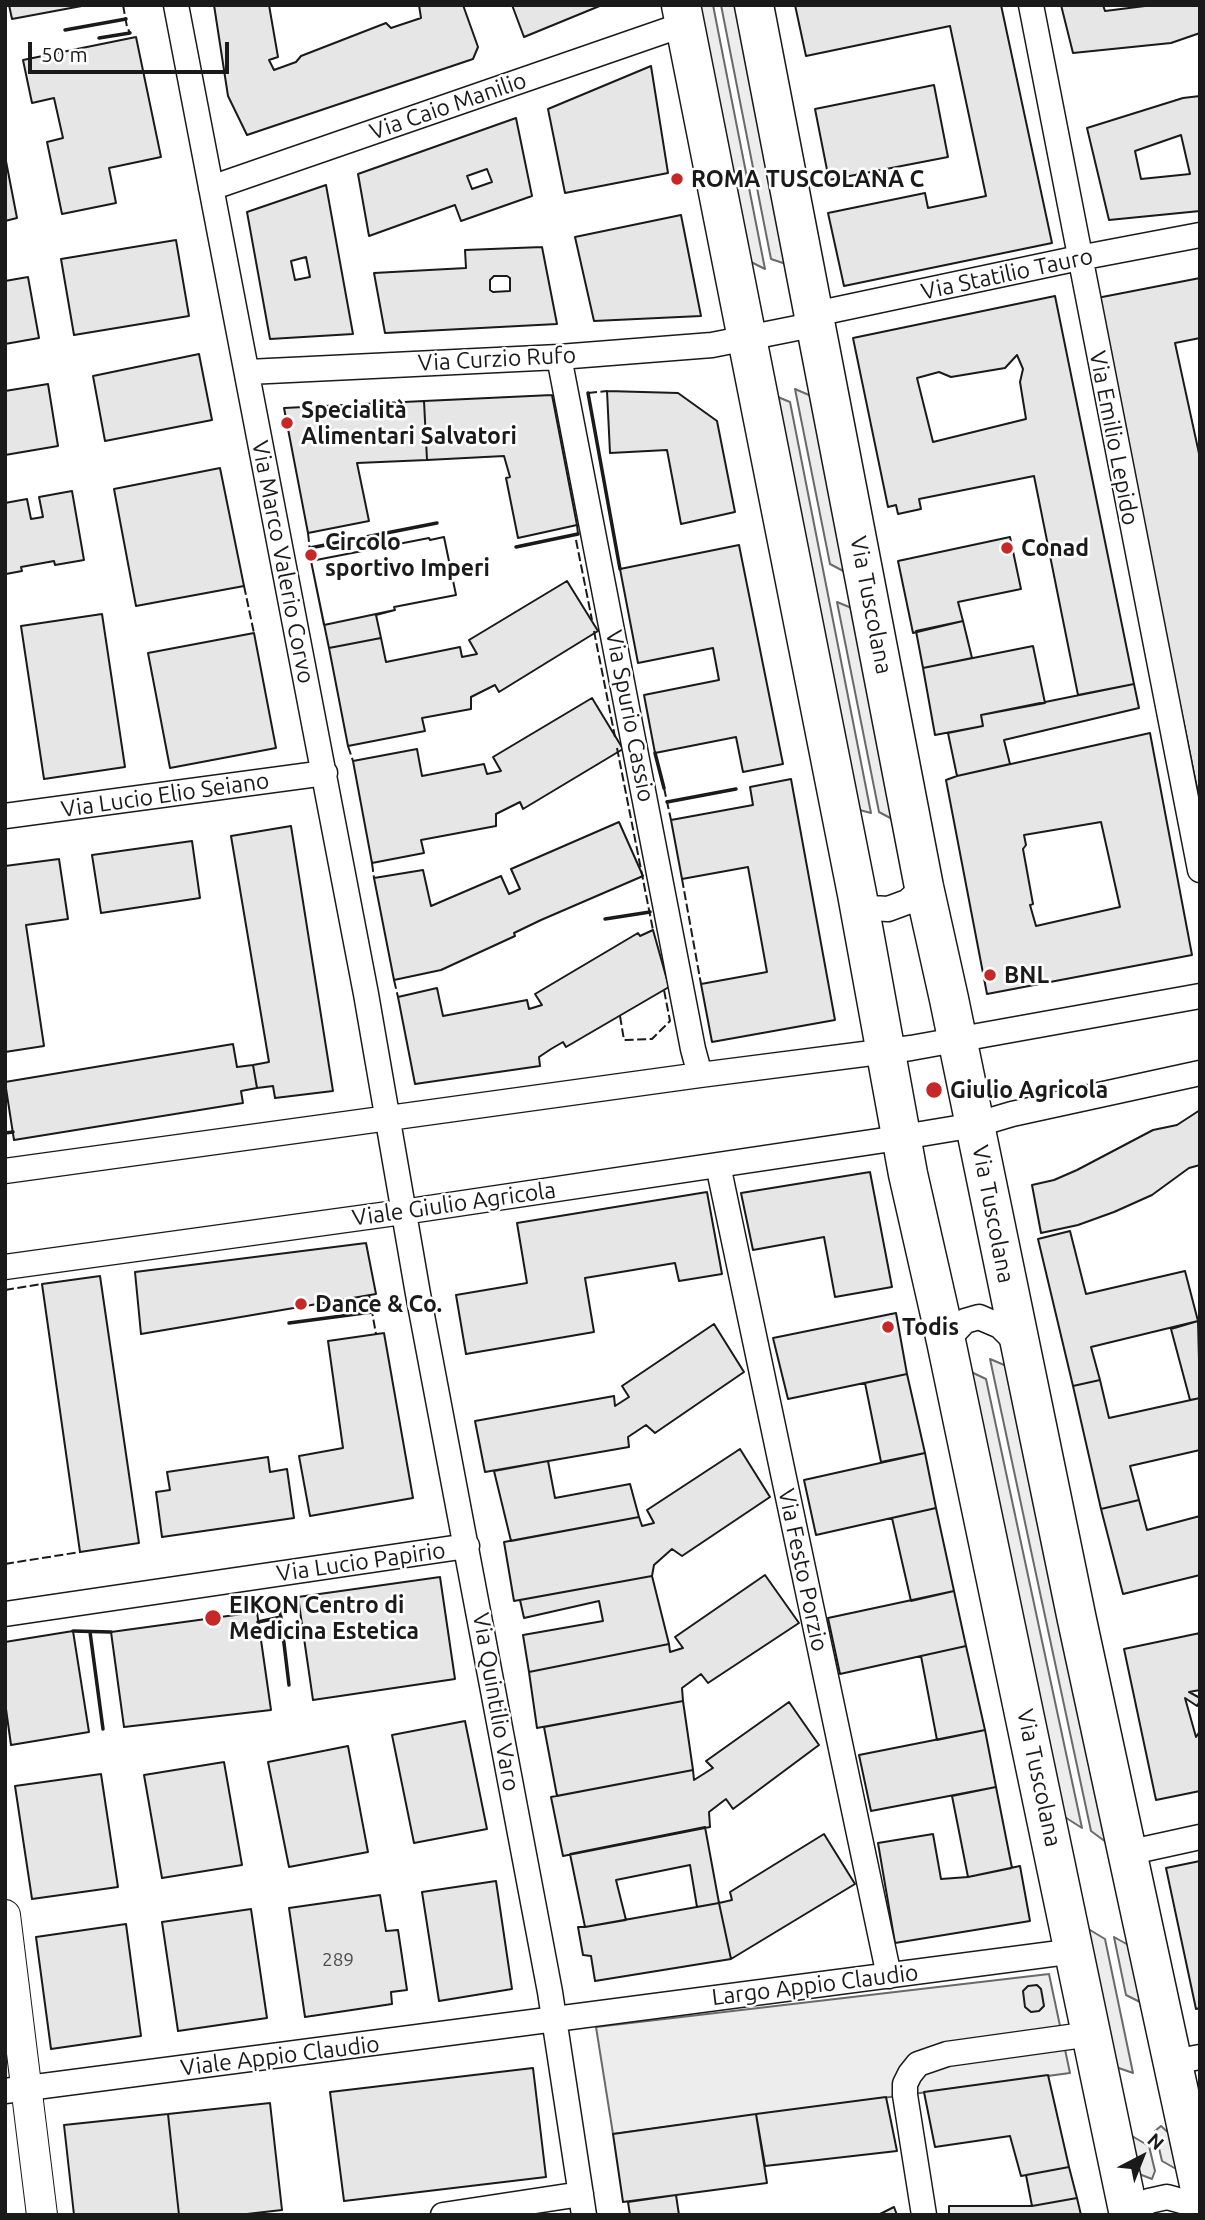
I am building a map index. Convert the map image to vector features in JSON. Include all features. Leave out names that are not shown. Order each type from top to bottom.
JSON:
[{"type":"main road","name":"Via Tuscolana","points":[[754,5],[924,887],[1018,1344],[1128,1853],[1186,2060],[1200,2189]]},
{"type":"main road","name":"Via Tuscolana","points":[[683,15],[857,894],[901,1137],[1130,2215]]},
{"type":"street","name":"Via Marco Valerio Corvo","points":[[176,5],[248,372],[291,611],[325,773],[403,1212]]},
{"type":"street","name":"Via Emilio Lepido","points":[[1031,5],[1200,870]]},
{"type":"street","name":"Via Caio Manilio","points":[[211,188],[683,15]]},
{"type":"street","name":"Via Statilio Tauro","points":[[816,319],[1079,258],[1200,235]]},
{"type":"street","points":[[746,337],[816,319]]},
{"type":"street","name":"Via Curzio Rufo","points":[[248,372],[559,357],[712,345],[746,337]]},
{"type":"street","name":"Via Spurio Cassio","points":[[559,357],[700,1075]]},
{"type":"street","name":"Via Lucio Elio Seiano","points":[[5,816],[325,773]]},
{"type":"street","points":[[857,894],[871,908],[888,909],[907,902],[924,887]]},
{"type":"street","points":[[5,1171],[957,1041],[1200,996]]},
{"type":"street","points":[[975,1125],[1012,1114],[1200,1073]]},
{"type":"street","name":"Via Tuscolana","points":[[901,1137],[975,1125]]},
{"type":"street","name":"Viale Giulio Agricola","points":[[5,1267],[403,1212],[901,1137]]},
{"type":"street","name":"Via Festo Porzio","points":[[718,1165],[889,1976]]},
{"type":"street","name":"Via Quintilio Varo","points":[[403,1212],[555,2020],[582,2204]]},
{"type":"street","points":[[946,1341],[965,1321],[979,1317],[1000,1326],[1018,1344]]},
{"type":"street","name":"Via Lucio Papirio","points":[[5,1614],[467,1546]]},
{"type":"street","points":[[1128,1853],[1200,1837]]},
{"type":"street","points":[[5,1915],[16,2089],[42,2215]]},
{"type":"street","name":"Largo Appio Claudio","points":[[555,2020],[1075,1951]]},
{"type":"street","name":"Viale Appio Claudio","points":[[16,2089],[555,2020]]},
{"type":"street","points":[[924,2215],[906,2107],[905,2084],[918,2064],[947,2054],[1091,2034]]},
{"type":"street","name":"Via Tuscolana","points":[[1130,2215],[1149,2201],[1167,2197],[1200,2209]]},
{"type":"street","points":[[443,2215],[582,2204]]},
{"type":"shaded area","points":[[697,5],[713,5],[765,269],[747,260]]},
{"type":"shaded area","points":[[721,5],[740,5],[789,265],[771,259]]},
{"type":"shaded area","points":[[795,389],[816,398],[847,573],[830,564]]},
{"type":"shaded area","points":[[773,395],[790,402],[871,813],[852,808]]},
{"type":"shaded area","points":[[837,602],[854,609],[894,820],[879,812]]},
{"type":"shaded area","points":[[990,1359],[1009,1367],[1110,1845],[1091,1831]]},
{"type":"shaded area","points":[[967,1370],[986,1379],[1082,1828],[1060,1814]]},
{"type":"shaded area","points":[[1085,1927],[1105,1939],[1133,2073],[1113,2066]]},
{"type":"shaded area","points":[[1114,1937],[1132,1947],[1144,2004],[1126,1995]]},
{"type":"shaded area","points":[[1049,1974],[1070,2073],[613,2134],[596,2027]]},
{"type":"shaded area","points":[[1161,2126],[1172,2136],[1178,2170],[1162,2161],[1155,2131]]},
{"type":"shaded area","points":[[1132,2136],[1149,2146],[1155,2171],[1152,2179],[1139,2174]]},
{"type":"building","points":[[9,5],[87,5],[12,19]]},
{"type":"building","points":[[214,5],[269,5],[278,57],[269,60],[274,70],[296,62],[301,56],[386,23],[391,28],[421,18],[419,5],[463,5],[478,47],[473,59],[247,135],[228,96]]},
{"type":"building","points":[[512,5],[602,5],[524,37]]},
{"type":"building","points":[[795,5],[1001,5],[1052,243],[844,286],[828,213],[925,193],[928,208],[986,196],[950,26],[806,56]]},
{"type":"building","points":[[1061,5],[1103,5],[1105,11],[1153,5],[1200,5],[1200,33],[1171,43],[1073,53]]},
{"type":"building","points":[[136,37],[161,157],[109,168],[116,203],[62,214],[47,142],[63,138],[54,98],[32,103],[23,60]]},
{"type":"building","points":[[651,66],[668,173],[565,193],[548,109]]},
{"type":"building","points":[[934,85],[948,157],[829,180],[815,109]]},
{"type":"building","points":[[1200,96],[1200,211],[1109,220],[1087,128],[1183,98]],"holes":[[[1181,135],[1190,174],[1141,179],[1135,151]]]},
{"type":"building","points":[[516,118],[532,196],[461,221],[455,205],[369,236],[358,174]],"holes":[[[487,169],[492,182],[472,189],[467,176]]]},
{"type":"building","points":[[5,156],[17,218],[5,221]]},
{"type":"building","points":[[326,185],[353,334],[270,339],[247,212]],"holes":[[[306,257],[310,277],[295,280],[291,261]]]},
{"type":"building","points":[[681,215],[701,316],[594,321],[575,237]]},
{"type":"building","points":[[176,240],[189,316],[74,335],[61,259]]},
{"type":"building","points":[[542,247],[557,324],[385,333],[374,273],[466,268],[465,250]],"holes":[[[494,276],[510,278],[510,291],[490,290],[490,280]]]},
{"type":"building","points":[[28,277],[39,338],[5,344],[5,281]]},
{"type":"building","points":[[1200,278],[1200,338],[1175,343],[1200,458],[1200,803],[1097,298]]},
{"type":"building","points":[[1055,296],[1134,684],[1078,695],[1034,476],[919,499],[921,509],[898,514],[896,505],[888,507],[853,338]],"holes":[[[1017,355],[1023,369],[1020,382],[1026,419],[933,442],[917,378],[939,372],[951,377],[1005,368]]]},
{"type":"building","points":[[199,354],[212,420],[105,441],[93,376]]},
{"type":"building","points":[[48,384],[58,446],[5,455],[5,391]]},
{"type":"building","points":[[607,391],[678,393],[717,421],[735,512],[681,524],[667,450],[610,453]]},
{"type":"building","points":[[552,395],[577,525],[518,538],[506,478],[510,477],[504,456],[427,460],[424,401]]},
{"type":"building","points":[[424,401],[427,460],[357,463],[369,521],[308,533],[284,408]]},
{"type":"building","points":[[220,468],[244,586],[136,606],[114,489]]},
{"type":"building","points":[[72,491],[84,560],[55,565],[54,561],[21,567],[22,571],[6,574],[5,503],[27,499],[31,519],[43,517],[39,497]]},
{"type":"building","points":[[444,537],[456,595],[324,625],[311,561]]},
{"type":"building","points":[[444,537],[456,595],[394,607],[395,610],[376,615],[381,638],[329,648],[311,561]]},
{"type":"building","points":[[1010,537],[1021,589],[958,602],[963,621],[913,633],[898,561]]},
{"type":"building","points":[[739,545],[783,764],[743,772],[736,737],[655,753],[644,695],[719,680],[713,648],[638,663],[620,569]]},
{"type":"building","points":[[567,581],[598,631],[499,692],[495,685],[471,697],[471,709],[422,718],[425,731],[348,746],[329,648],[381,638],[386,662],[460,647],[462,657],[477,654],[469,640]]},
{"type":"building","points":[[102,614],[125,767],[44,779],[21,626]]},
{"type":"building","points":[[963,621],[972,658],[923,668],[916,631]]},
{"type":"building","points":[[254,633],[276,748],[170,768],[148,653]]},
{"type":"building","points":[[1033,646],[1045,703],[981,715],[983,726],[935,735],[923,668]]},
{"type":"building","points":[[1134,684],[1139,708],[1004,740],[1010,764],[957,776],[948,733],[983,726],[981,715]]},
{"type":"building","points":[[592,698],[623,749],[523,809],[520,802],[496,814],[496,826],[421,840],[424,853],[372,863],[353,761],[417,749],[422,776],[484,764],[487,774],[501,771],[493,757]]},
{"type":"building","points":[[1150,733],[1192,955],[987,994],[946,780]],"holes":[[[1101,822],[1120,907],[1036,926],[1030,905],[1033,904],[1023,849],[1026,845],[1024,835]]]},
{"type":"building","points":[[791,779],[835,1020],[712,1042],[701,984],[767,972],[748,867],[682,879],[671,820],[753,805],[750,787]]},
{"type":"building","points":[[619,822],[643,876],[541,920],[514,933],[515,936],[441,970],[394,980],[374,878],[423,870],[431,906],[501,876],[509,894],[520,889],[511,869]]},
{"type":"building","points":[[291,826],[333,1091],[275,1098],[273,1086],[257,1088],[253,1065],[269,1062],[231,836]]},
{"type":"building","points":[[192,841],[200,898],[101,913],[92,855]]},
{"type":"building","points":[[59,859],[68,919],[26,925],[44,1046],[5,1052],[5,866]]},
{"type":"building","points":[[653,930],[669,987],[566,1047],[563,1042],[551,1049],[539,1057],[540,1066],[415,1084],[398,997],[437,988],[443,1016],[527,1000],[529,1009],[542,1005],[535,994],[638,933],[640,936]]},
{"type":"building","points":[[233,1044],[237,1067],[253,1065],[257,1088],[241,1091],[243,1103],[14,1140],[5,1082]]},
{"type":"building","points":[[1200,1110],[1200,1165],[1189,1168],[1152,1195],[1114,1212],[1078,1225],[1041,1233],[1032,1185],[1054,1180],[1077,1170],[1153,1130],[1177,1125]]},
{"type":"building","points":[[870,1172],[892,1287],[835,1297],[824,1237],[753,1250],[741,1193]]},
{"type":"building","points":[[707,1192],[722,1274],[679,1281],[675,1263],[585,1278],[594,1332],[466,1354],[456,1295],[527,1283],[517,1223]]},
{"type":"building","points":[[1070,1231],[1086,1294],[1185,1271],[1198,1321],[1091,1347],[1100,1380],[1073,1386],[1038,1239]]},
{"type":"building","points":[[366,1243],[376,1294],[141,1334],[135,1272]]},
{"type":"building","points":[[100,1276],[139,1543],[80,1552],[42,1284]]},
{"type":"building","points":[[896,1313],[907,1374],[788,1399],[773,1338]]},
{"type":"building","points":[[1198,1321],[1200,1398],[1190,1400],[1171,1329]]},
{"type":"building","points":[[714,1324],[744,1372],[655,1433],[646,1425],[628,1437],[629,1447],[485,1472],[475,1421],[614,1396],[615,1406],[629,1397],[622,1386]]},
{"type":"building","points":[[384,1333],[413,1498],[310,1516],[299,1456],[343,1448],[328,1341]]},
{"type":"building","points":[[907,1374],[925,1453],[881,1462],[865,1383]]},
{"type":"building","points":[[1100,1380],[1109,1418],[1200,1398],[1200,1450],[1130,1466],[1139,1500],[1101,1509],[1073,1386]]},
{"type":"building","points":[[740,1449],[770,1497],[682,1556],[672,1549],[654,1565],[652,1576],[514,1601],[504,1542],[639,1517],[642,1526],[654,1523],[647,1510]]},
{"type":"building","points":[[925,1453],[936,1508],[816,1535],[804,1480]]},
{"type":"building","points":[[268,1457],[270,1472],[287,1469],[294,1518],[162,1537],[156,1492],[170,1490],[167,1472]]},
{"type":"building","points":[[548,1461],[555,1498],[630,1484],[639,1517],[511,1541],[494,1471]]},
{"type":"building","points":[[1139,1500],[1147,1530],[1200,1516],[1200,1575],[1123,1594],[1101,1509]]},
{"type":"building","points":[[936,1508],[954,1591],[911,1601],[892,1518]]},
{"type":"building","points":[[765,1575],[799,1623],[708,1683],[701,1674],[682,1688],[683,1701],[537,1728],[529,1672],[669,1644],[670,1652],[683,1648],[675,1637]]},
{"type":"building","points":[[652,1576],[669,1644],[529,1672],[523,1635],[603,1621],[599,1601],[524,1618],[520,1600]]},
{"type":"building","points":[[440,1577],[455,1679],[313,1700],[298,1597]]},
{"type":"building","points":[[954,1591],[966,1646],[840,1674],[828,1618]]},
{"type":"building","points":[[257,1612],[271,1710],[124,1727],[111,1632]]},
{"type":"building","points":[[73,1631],[89,1732],[11,1745],[5,1702],[5,1642]]},
{"type":"building","points":[[1200,1633],[1200,1690],[1189,1692],[1200,1698],[1200,1701],[1197,1706],[1185,1698],[1196,1737],[1200,1731],[1200,1791],[1156,1800],[1124,1649]]},
{"type":"building","points":[[966,1646],[985,1730],[937,1740],[921,1656]]},
{"type":"building","points":[[683,1701],[693,1770],[557,1796],[544,1727]]},
{"type":"building","points":[[789,1702],[819,1745],[733,1809],[726,1799],[709,1812],[710,1827],[563,1856],[551,1797],[693,1770],[694,1780],[713,1768],[706,1761]]},
{"type":"building","points":[[465,1721],[487,1829],[414,1843],[392,1735]]},
{"type":"building","points":[[985,1730],[996,1787],[871,1811],[859,1755]]},
{"type":"building","points":[[348,1746],[368,1852],[289,1867],[268,1762]]},
{"type":"building","points":[[224,1762],[242,1865],[162,1878],[144,1775]]},
{"type":"building","points":[[101,1774],[118,1887],[32,1899],[15,1786]]},
{"type":"building","points":[[996,1787],[1012,1868],[968,1877],[952,1796]]},
{"type":"building","points":[[705,1827],[719,1903],[697,1907],[690,1865],[616,1880],[626,1920],[585,1927],[570,1854]]},
{"type":"building","points":[[824,1834],[855,1884],[731,1959],[719,1903],[732,1900],[730,1892]]},
{"type":"building","points":[[933,1834],[941,1879],[968,1877],[1020,1866],[1030,1921],[895,1943],[878,1843]]},
{"type":"building","points":[[1200,1861],[1200,2008],[1196,2009],[1166,1868]]},
{"type":"building","points":[[496,1881],[512,1989],[439,2001],[422,1892]]},
{"type":"building","points":[[380,1895],[386,1931],[398,1930],[407,1990],[391,1992],[392,2004],[305,2017],[289,1908]]},
{"type":"building","points":[[719,1903],[731,1959],[595,1981],[591,1956],[583,1955],[578,1927]]},
{"type":"building","points":[[251,1909],[267,2018],[178,2031],[162,1922]]},
{"type":"building","points":[[126,1924],[141,2036],[51,2049],[36,1937]]},
{"type":"building","points":[[1037,1985],[1041,1989],[1044,2006],[1039,2011],[1031,2012],[1025,2007],[1023,1991],[1028,1986]]},
{"type":"building","points":[[533,2068],[546,2177],[344,2201],[330,2092]]},
{"type":"building","points":[[1048,2075],[1069,2167],[1021,2176],[1010,2136],[935,2147],[924,2092]]},
{"type":"building","points":[[886,2097],[897,2151],[765,2166],[756,2114]]},
{"type":"building","points":[[270,2103],[282,2210],[238,2215],[179,2215],[168,2114]]},
{"type":"building","points":[[168,2114],[179,2215],[74,2215],[64,2125]]},
{"type":"building","points":[[756,2114],[767,2183],[623,2202],[613,2134]]},
{"type":"building","points":[[1069,2167],[1077,2198],[1032,2206],[1026,2175]]},
{"type":"building","points":[[676,2195],[679,2215],[630,2215],[628,2202]]},
{"type":"building","points":[[1077,2198],[1081,2215],[949,2215],[949,2206],[1032,2206]]},
{"type":"building","points":[[894,2207],[897,2215],[878,2215]]},
{"type":"fence","points":[[123,5],[130,33]]},
{"type":"fence","points":[[588,393],[607,391]]},
{"type":"fence","points":[[577,525],[578,534]]},
{"type":"fence","points":[[308,533],[311,561]]},
{"type":"fence","points":[[576,540],[592,620]]},
{"type":"fence","points":[[244,586],[254,633]]},
{"type":"fence","points":[[594,631],[615,737]]},
{"type":"fence","points":[[348,746],[353,761]]},
{"type":"fence","points":[[617,748],[653,930]]},
{"type":"fence","points":[[664,788],[671,820]]},
{"type":"fence","points":[[372,863],[374,878]]},
{"type":"fence","points":[[682,879],[701,984]]},
{"type":"fence","points":[[394,980],[398,997]]},
{"type":"fence","points":[[620,1016],[624,1040],[652,1039],[670,1021],[664,990]]},
{"type":"fence","points":[[5,1290],[42,1284]]},
{"type":"fence","points":[[369,1295],[376,1334]]},
{"type":"fence","points":[[5,1564],[80,1552]]},
{"type":"fence","points":[[279,1602],[298,1597]]},
{"type":"wall","points":[[65,30],[126,19]]},
{"type":"wall","points":[[99,38],[130,33]]},
{"type":"wall","points":[[588,393],[620,569]]},
{"type":"wall","points":[[310,548],[437,523]]},
{"type":"wall","points":[[516,547],[578,534]]},
{"type":"wall","points":[[655,753],[664,788]]},
{"type":"wall","points":[[667,802],[736,789]]},
{"type":"wall","points":[[605,919],[650,912]]},
{"type":"wall","points":[[5,1133],[13,1132]]},
{"type":"wall","points":[[289,1323],[372,1312]]},
{"type":"wall","points":[[279,1602],[289,1685]]},
{"type":"wall","points":[[258,1622],[281,1617]]},
{"type":"wall","points":[[73,1631],[111,1632]]},
{"type":"wall","points":[[90,1632],[103,1729]]},
{"type":"place","name":"ROMA TUSCOLANA C","points":[[677,179]]},
{"type":"place","name":"Specialità Alimentari Salvatori","points":[[287,423]]},
{"type":"place","name":"Conad","points":[[1007,548]]},
{"type":"place","name":"Circolo sportivo Imperi","points":[[311,555]]},
{"type":"place","name":"BNL","points":[[990,975]]},
{"type":"place","name":"Giulio Agricola","points":[[934,1090]]},
{"type":"place","name":"Dance & Co.","points":[[301,1304]]},
{"type":"place","name":"Todis","points":[[888,1327]]},
{"type":"place","name":"EIKON Centro di Medicina Estetica","points":[[213,1618]]}]
